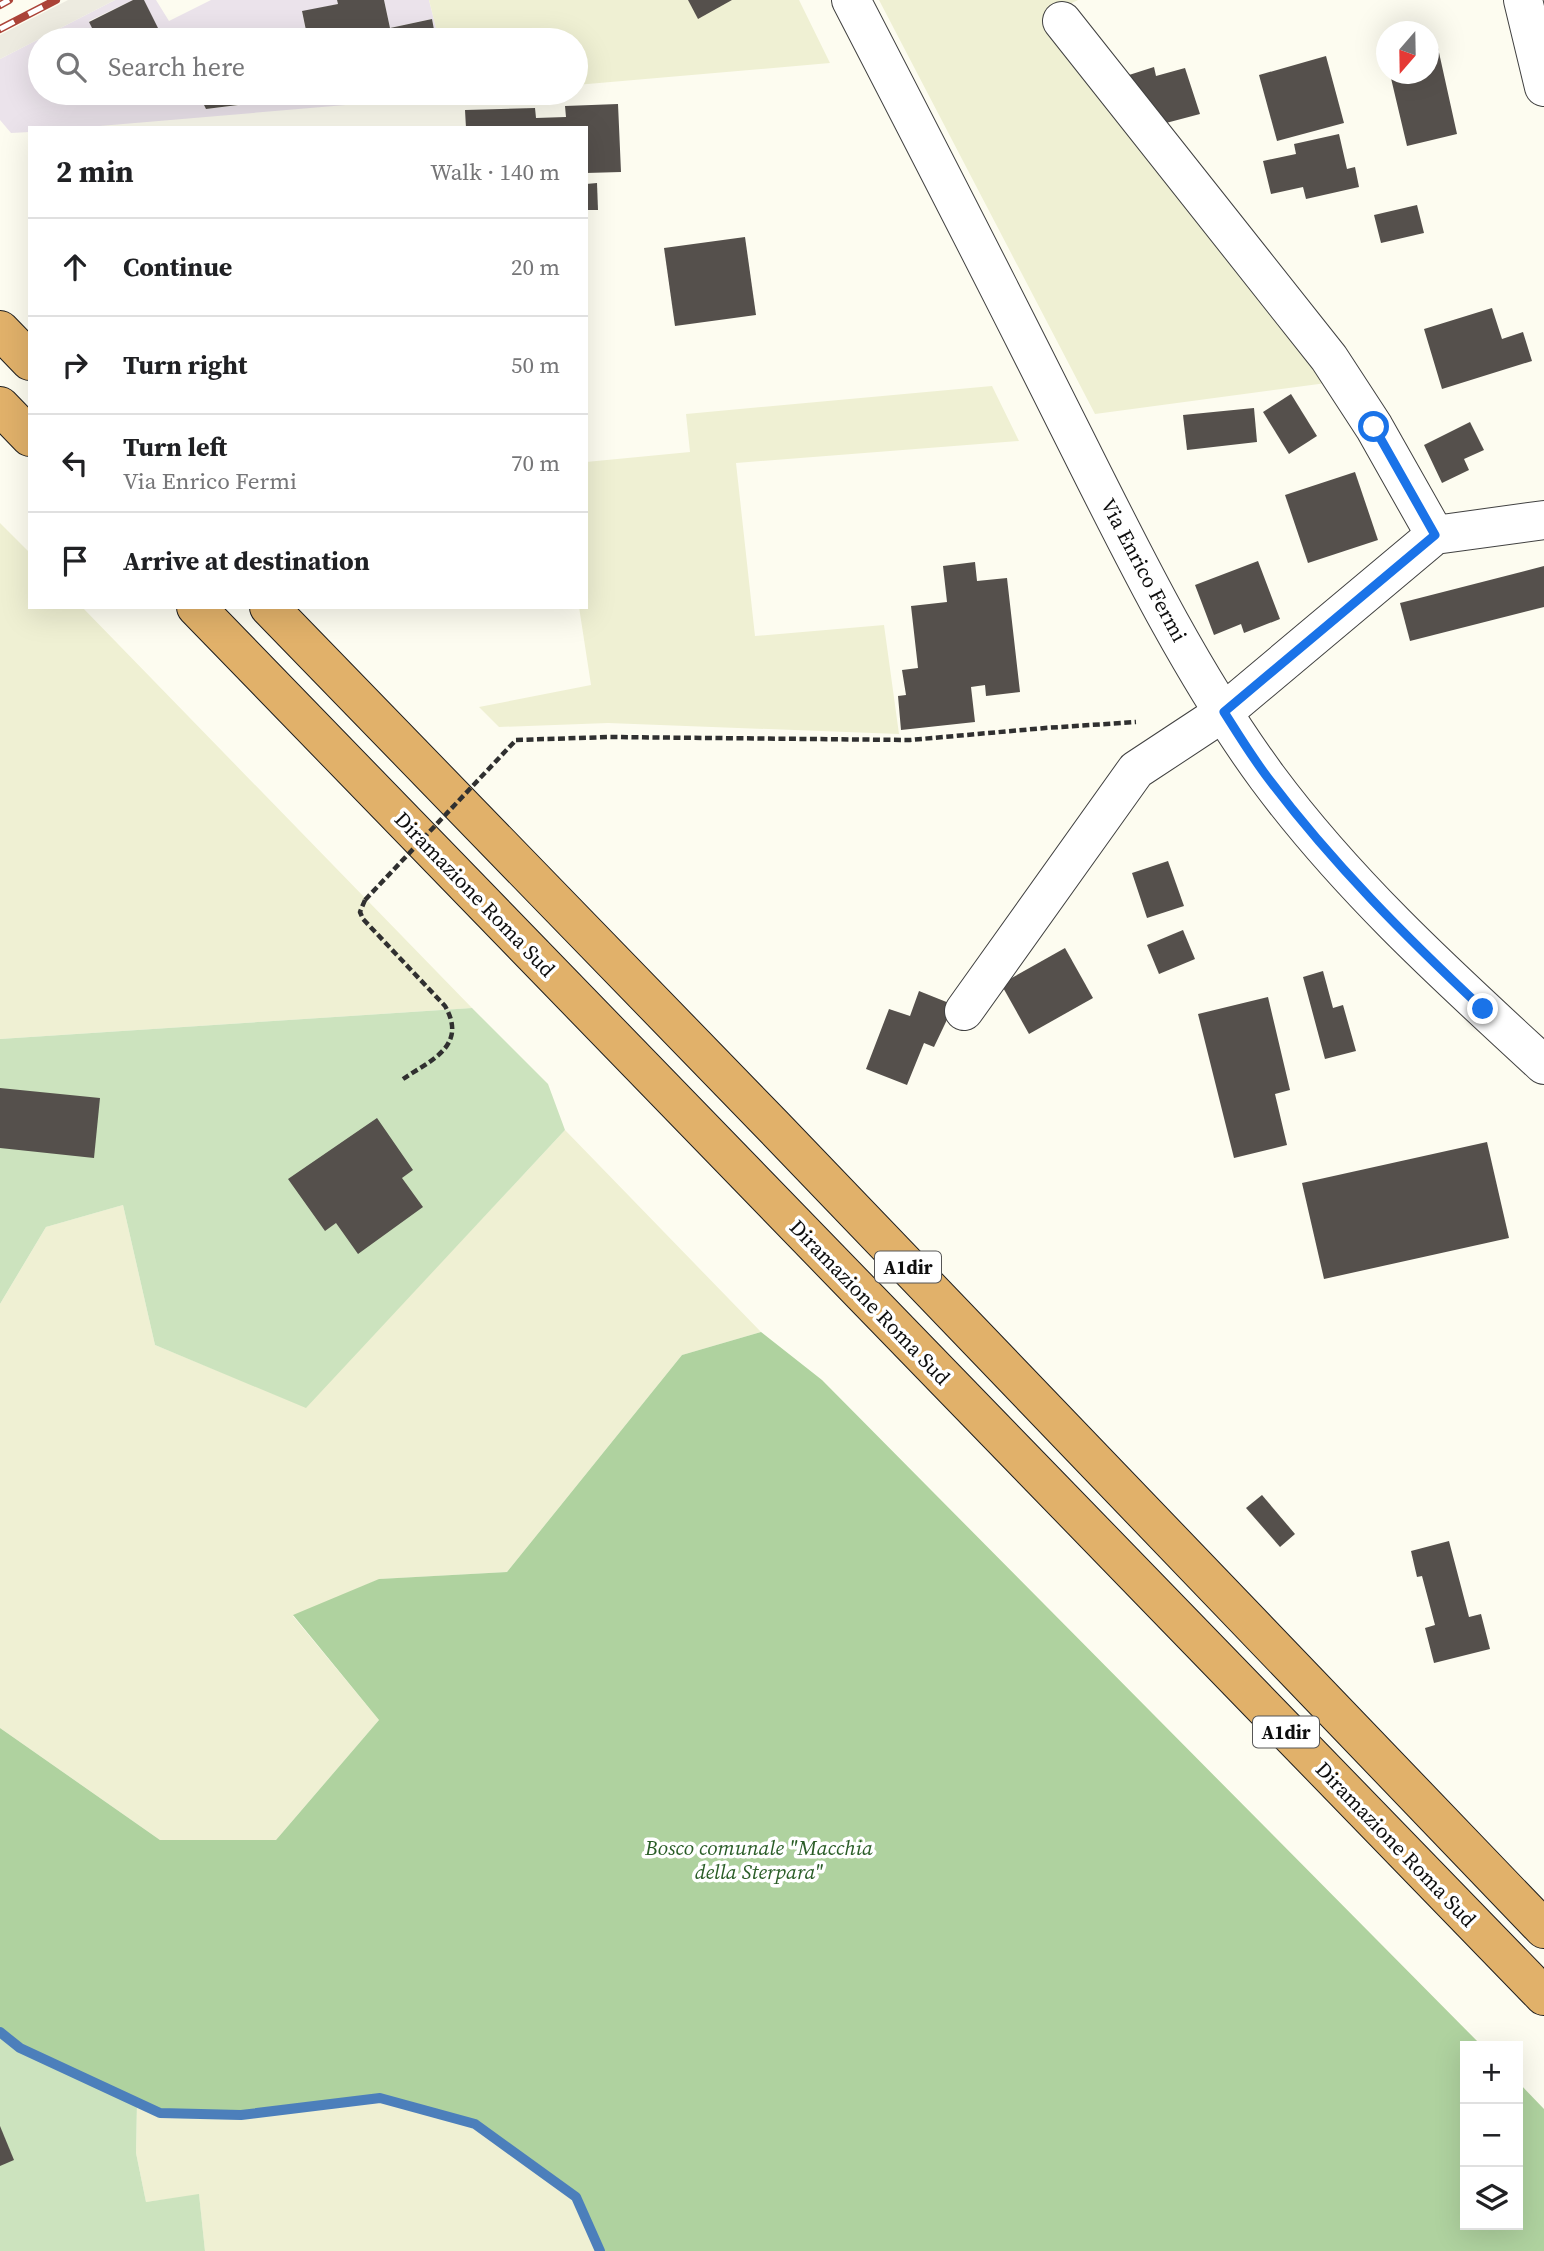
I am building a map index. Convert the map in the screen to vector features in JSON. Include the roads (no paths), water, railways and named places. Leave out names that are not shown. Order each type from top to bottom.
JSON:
[{"type":"highway","points":[[0,330],[28,359]]},
{"type":"highway","points":[[0,406],[28,435]]},
{"type":"highway","name":"Diramazione Roma Sud","points":[[198,609],[1544,1996]]},
{"type":"highway","name":"A1dir","points":[[271,609],[773,1126],[1544,1929]]},
{"type":"street","name":"Via Enrico Fermi","points":[[851,0],[1150,586],[1224,712],[1267,777],[1353,881],[1433,962],[1544,1065]]},
{"type":"street","points":[[1523,0],[1544,87]]},
{"type":"street","points":[[1062,21],[1329,358],[1374,427],[1435,535]]},
{"type":"street","points":[[964,1011],[1136,770],[1224,712],[1435,535],[1544,520]]},
{"type":"waterway","points":[[0,2032],[20,2048],[160,2113],[241,2115],[380,2098],[475,2124],[576,2197],[600,2251]]},
{"type":"railway","points":[[0,5],[9,0]]},
{"type":"railway","points":[[0,29],[56,0]]},
{"type":"park label","name":"Bosco comunale \"Macchia della Sterpara\"","points":[[759,1859]]}]
